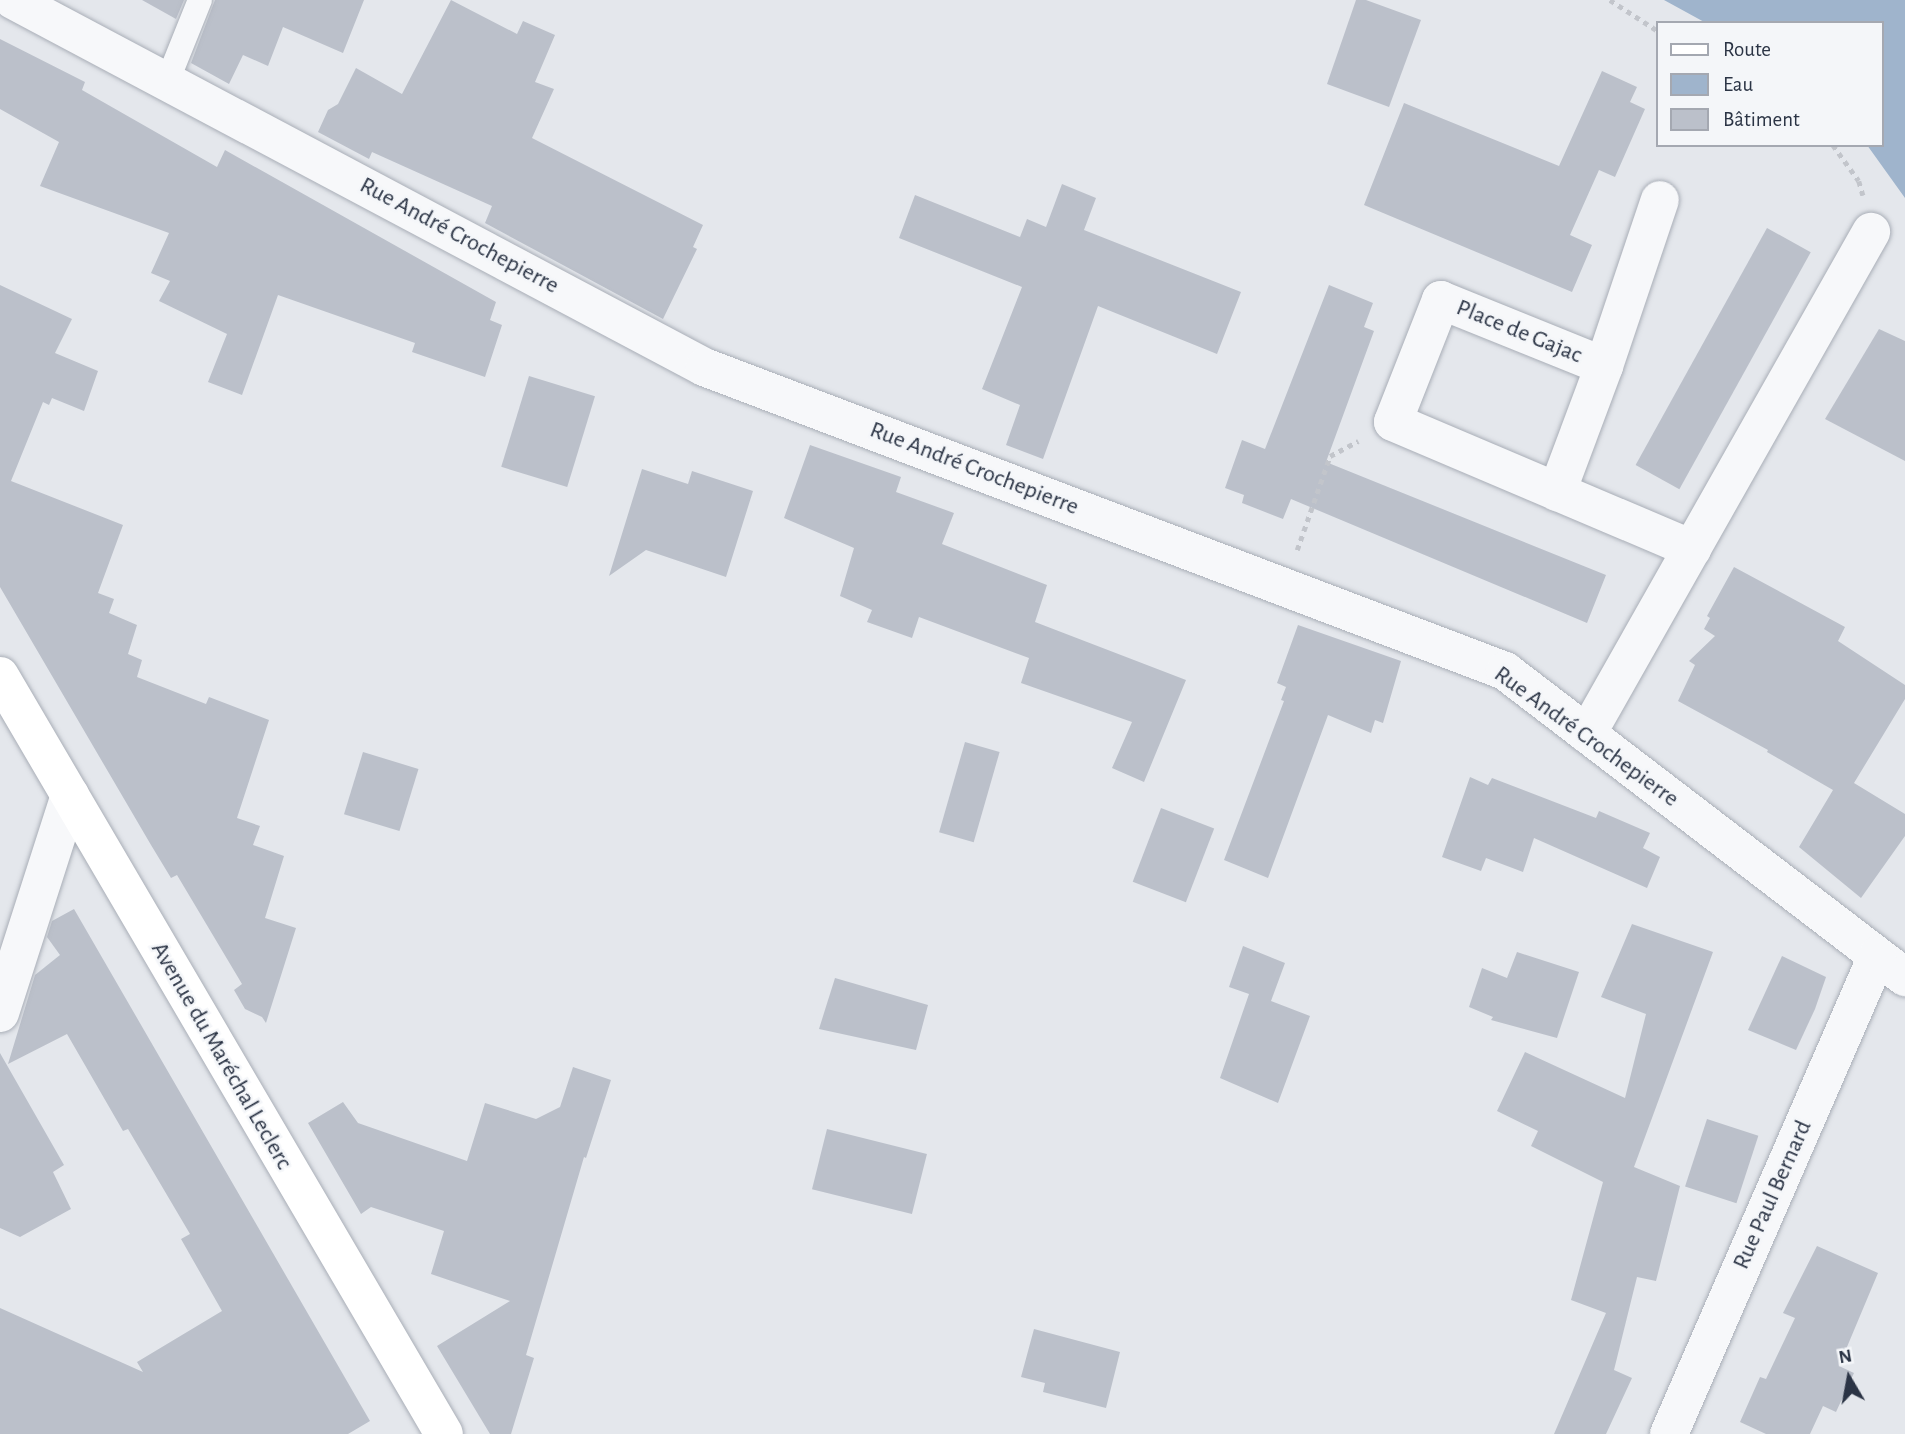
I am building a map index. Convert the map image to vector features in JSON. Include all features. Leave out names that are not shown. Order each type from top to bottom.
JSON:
[{"type":"main road","name":"Avenue du Maréchal Leclerc","points":[[0,676],[444,1434]]},
{"type":"street","name":"Rue André Crochepierre","points":[[13,0],[704,366],[1506,671],[1891,967]]},
{"type":"street","points":[[1604,366],[1660,200]]},
{"type":"street","points":[[1587,734],[1871,232]]},
{"type":"street","name":"Place de Gajac","points":[[1393,422],[1441,300],[1604,366],[1558,492]]},
{"type":"street","points":[[1393,422],[1692,549]]},
{"type":"street","points":[[0,1013],[70,795]]},
{"type":"street","name":"Rue Paul Bernard","points":[[1669,1434],[1891,967]]},
{"type":"lane","points":[[167,82],[200,0]]},
{"type":"path","points":[[1610,0],[1657,30]]},
{"type":"path","points":[[1834,147],[1859,181],[1871,232]]},
{"type":"path","points":[[1284,587],[1330,456],[1393,422]]},
{"type":"water","points":[[1664,0],[1905,0],[1905,198],[1868,147],[1884,147],[1884,21],[1702,21]]},
{"type":"building","points":[[142,0],[184,0],[176,19]]},
{"type":"building","points":[[215,0],[364,0],[343,53],[283,27],[268,66],[243,55],[229,84],[191,63]]},
{"type":"building","points":[[451,0],[517,34],[523,21],[555,35],[535,82],[554,89],[532,138],[703,225],[693,247],[697,249],[663,319],[485,223],[492,206],[372,152],[369,159],[318,132],[328,110],[338,104],[356,68],[402,94]]},
{"type":"building","points":[[1356,0],[1366,0],[1421,20],[1389,107],[1327,84]]},
{"type":"building","points":[[0,39],[85,82],[82,90],[217,167],[225,150],[496,302],[490,320],[502,325],[485,377],[412,352],[415,343],[278,295],[242,395],[208,382],[227,334],[159,301],[170,281],[151,273],[169,233],[40,186],[59,142],[0,109]]},
{"type":"building","points":[[1602,71],[1637,87],[1630,102],[1645,109],[1615,177],[1599,170],[1570,235],[1592,245],[1572,292],[1364,205],[1404,103],[1559,166]]},
{"type":"building","points":[[1062,184],[1096,198],[1084,230],[1241,292],[1217,354],[1098,306],[1043,459],[1006,445],[1020,405],[982,389],[1022,287],[899,238],[915,195],[1020,237],[1027,219],[1046,227]]},
{"type":"building","points":[[1767,228],[1811,252],[1679,489],[1636,465]]},
{"type":"building","points":[[0,285],[72,319],[55,353],[98,371],[84,411],[52,398],[49,405],[43,402],[11,481],[123,525],[98,593],[114,599],[109,613],[137,625],[128,654],[142,660],[137,677],[206,704],[209,697],[269,720],[237,818],[260,826],[253,845],[284,856],[265,918],[296,928],[266,1023],[262,1017],[245,1009],[234,990],[242,984],[177,875],[171,878],[0,587]]},
{"type":"building","points":[[1329,285],[1373,303],[1364,327],[1374,331],[1326,462],[1606,575],[1587,623],[1291,499],[1283,519],[1242,503],[1244,495],[1225,488],[1242,440],[1265,449]]},
{"type":"building","points":[[1879,329],[1905,341],[1905,461],[1825,419]]},
{"type":"building","points":[[529,376],[595,396],[567,487],[501,467]]},
{"type":"building","points":[[810,445],[901,477],[896,492],[954,513],[942,544],[1047,585],[1035,622],[1186,680],[1144,782],[1112,768],[1132,722],[1021,683],[1029,658],[919,617],[912,638],[867,622],[872,610],[840,596],[854,548],[784,518]]},
{"type":"building","points":[[642,469],[688,484],[692,471],[753,491],[726,577],[646,550],[609,576]]},
{"type":"building","points":[[1734,567],[1845,627],[1838,641],[1905,685],[1905,699],[1854,783],[1905,814],[1905,836],[1861,898],[1799,847],[1833,790],[1767,752],[1768,750],[1678,701],[1695,665],[1689,661],[1715,636],[1704,629],[1710,618],[1707,616]]},
{"type":"building","points":[[1298,625],[1401,661],[1383,723],[1375,720],[1371,733],[1328,715],[1268,878],[1224,860],[1284,701],[1281,700],[1286,687],[1277,683]]},
{"type":"building","points":[[965,742],[1000,752],[974,842],[939,832]]},
{"type":"building","points":[[363,752],[418,769],[399,831],[344,814]]},
{"type":"building","points":[[1470,777],[1488,785],[1492,778],[1596,818],[1599,811],[1650,833],[1643,848],[1660,857],[1647,888],[1534,838],[1523,872],[1486,858],[1481,871],[1442,857]]},
{"type":"building","points":[[1161,808],[1214,828],[1186,902],[1133,882]]},
{"type":"building","points":[[74,909],[370,1421],[348,1434],[0,1434],[0,1308],[143,1372],[137,1362],[222,1311],[181,1239],[190,1234],[128,1129],[123,1131],[67,1034],[8,1064],[35,975],[60,955],[47,937],[52,921]]},
{"type":"building","points":[[1632,924],[1713,952],[1634,1167],[1680,1186],[1656,1281],[1637,1277],[1614,1370],[1632,1378],[1606,1434],[1554,1434],[1606,1313],[1571,1300],[1603,1182],[1531,1146],[1538,1131],[1497,1111],[1525,1052],[1625,1098],[1646,1014],[1601,997]]},
{"type":"building","points":[[1243,946],[1285,963],[1271,1001],[1310,1016],[1278,1103],[1220,1078],[1249,994],[1229,987]]},
{"type":"building","points":[[1517,952],[1579,972],[1557,1038],[1491,1020],[1493,1017],[1469,1007],[1482,968],[1507,978]]},
{"type":"building","points":[[1782,956],[1826,977],[1796,1050],[1748,1030]]},
{"type":"building","points":[[835,978],[928,1005],[916,1050],[819,1029]]},
{"type":"building","points":[[0,1053],[64,1165],[53,1172],[71,1209],[20,1237],[0,1228]]},
{"type":"building","points":[[573,1067],[611,1080],[586,1158],[584,1157],[526,1355],[534,1358],[511,1434],[490,1434],[437,1346],[510,1301],[431,1274],[444,1231],[371,1207],[361,1214],[308,1123],[343,1102],[358,1123],[467,1161],[485,1103],[536,1119],[560,1107]]},
{"type":"building","points":[[1707,1119],[1758,1136],[1736,1203],[1685,1187]]},
{"type":"building","points":[[827,1129],[927,1154],[912,1214],[812,1189]]},
{"type":"building","points":[[1817,1246],[1878,1273],[1839,1366],[1854,1373],[1836,1412],[1823,1406],[1810,1434],[1766,1434],[1740,1422],[1760,1377],[1766,1379],[1795,1318],[1783,1313]]},
{"type":"building","points":[[1034,1329],[1120,1352],[1106,1408],[1043,1392],[1045,1383],[1021,1377]]}]
